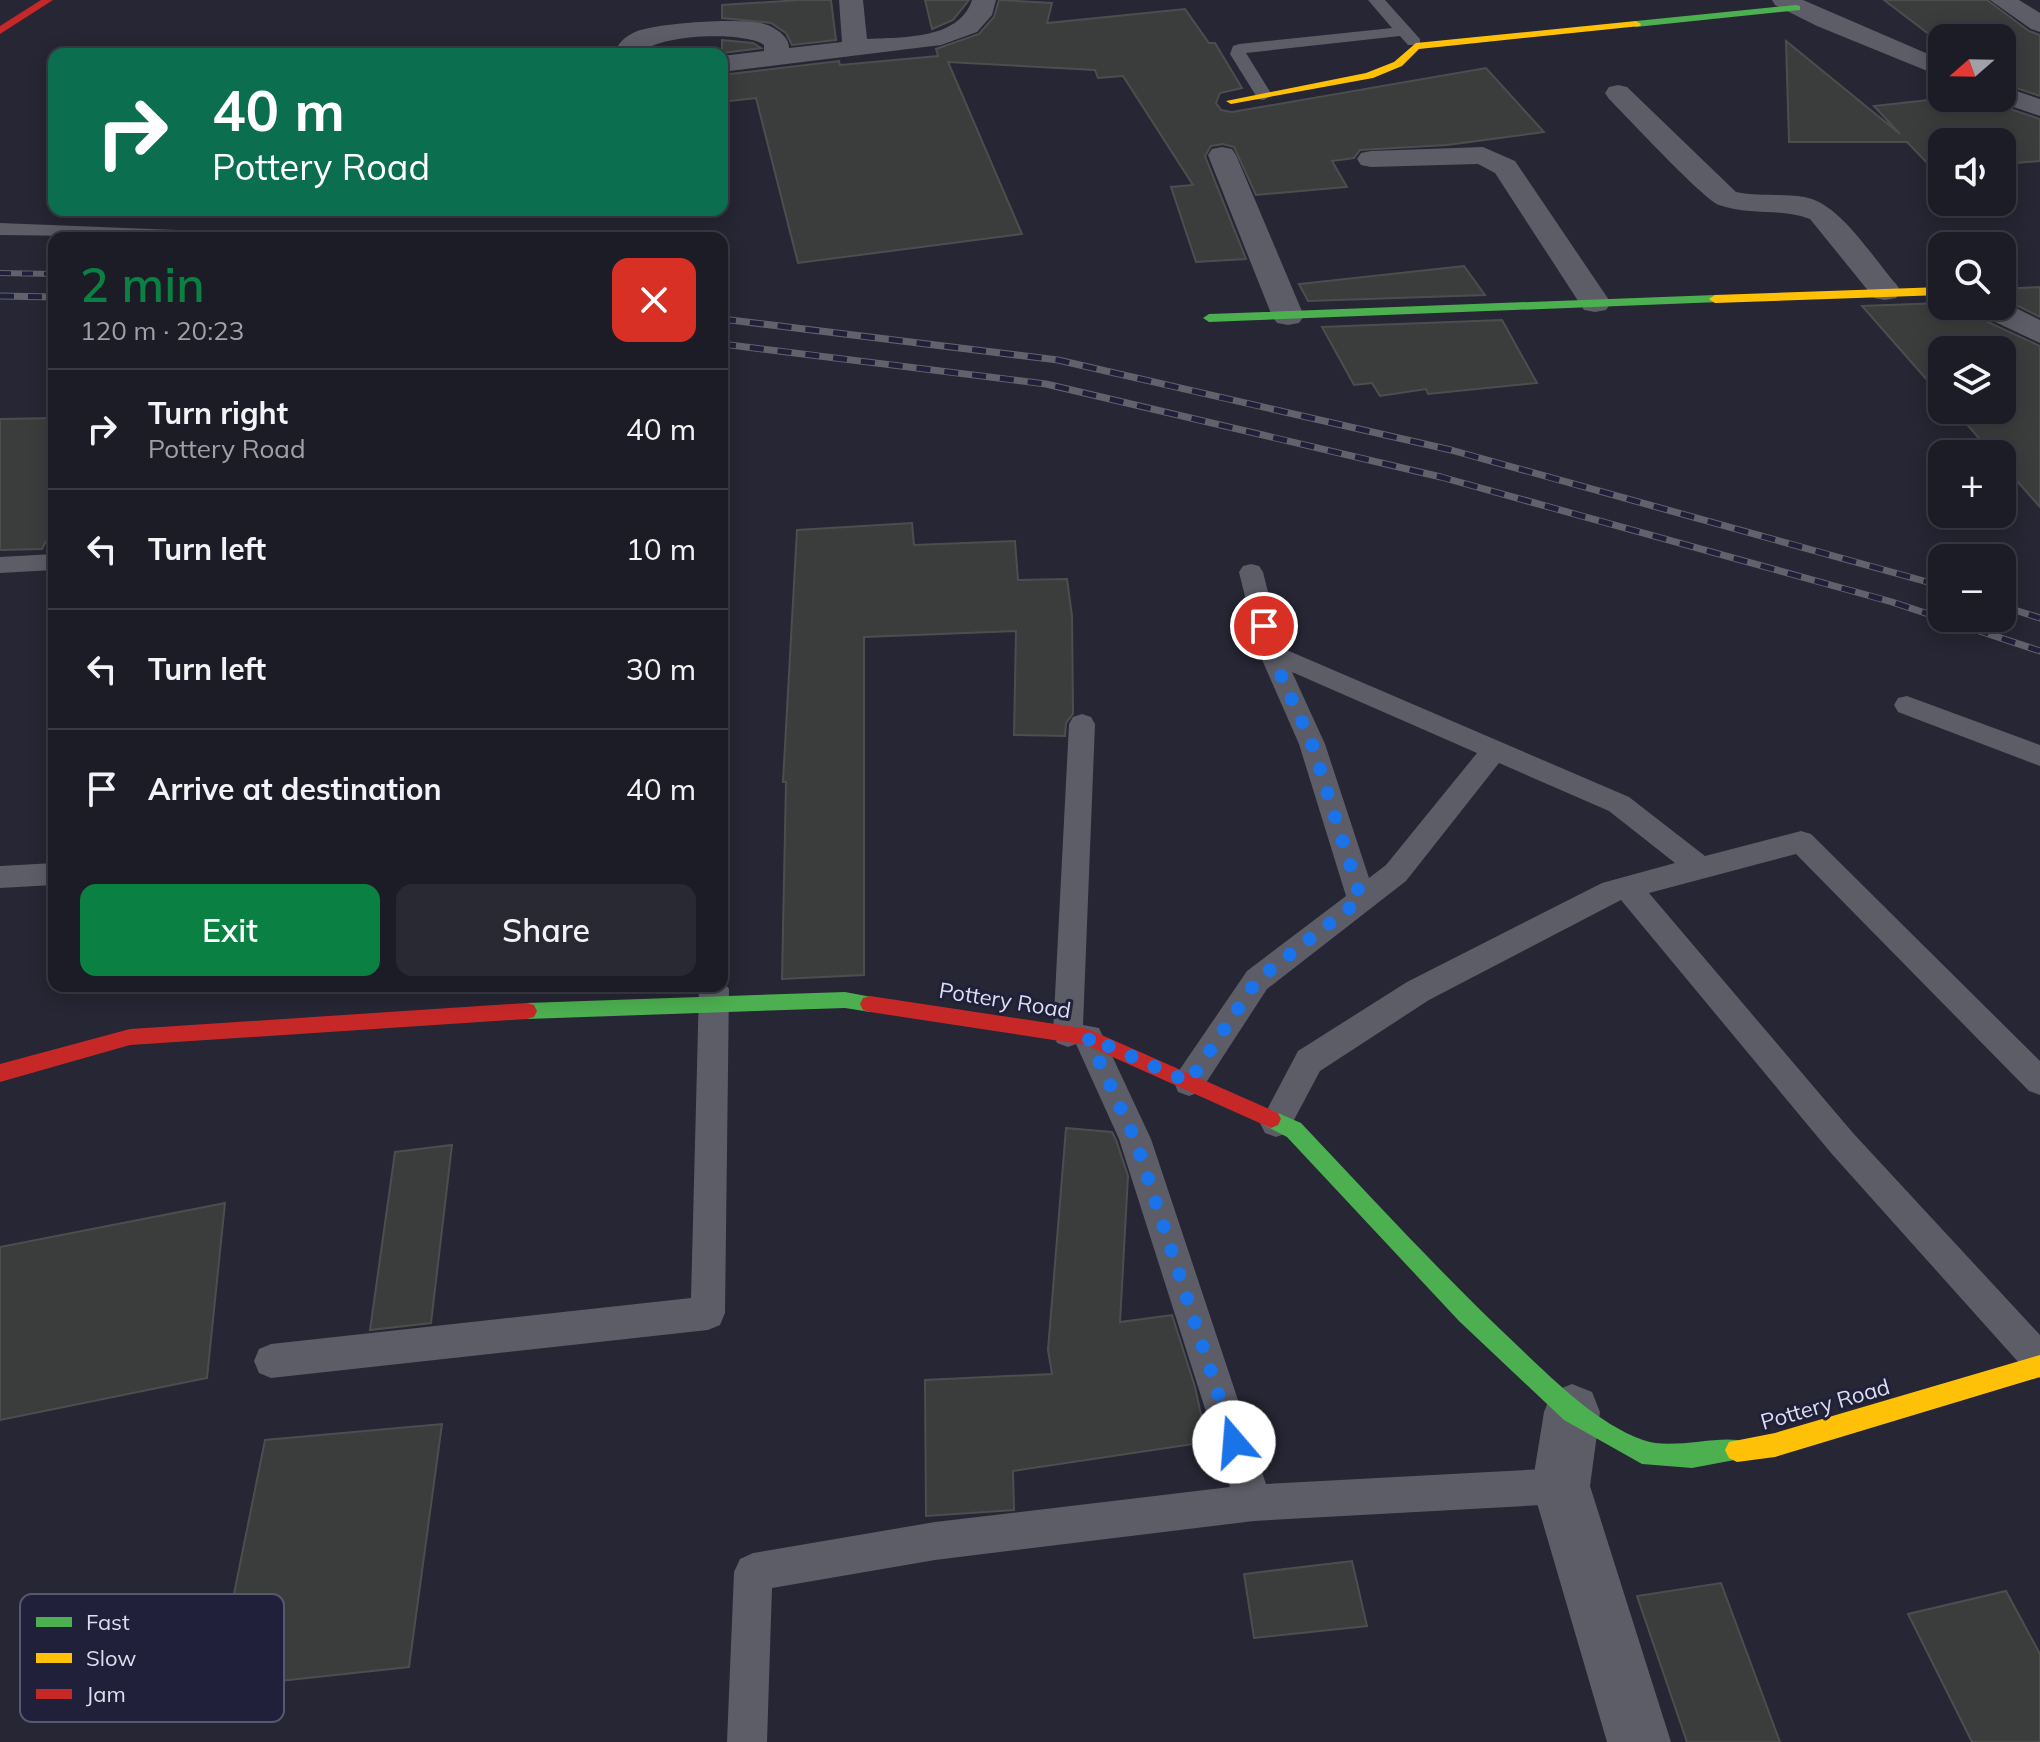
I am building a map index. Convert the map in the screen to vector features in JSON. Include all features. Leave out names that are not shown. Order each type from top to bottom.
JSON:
[{"type":"street","points":[[0,31],[48,0]]},
{"type":"street","points":[[851,0],[855,48]]},
{"type":"street","points":[[728,63],[940,39],[976,24],[984,10],[984,0]]},
{"type":"street","points":[[2002,0],[2040,24]]},
{"type":"street","points":[[1231,101],[1369,76],[1398,64],[1411,38],[1790,4],[1928,63]]},
{"type":"street","points":[[629,48],[643,38],[687,30],[761,31],[777,43],[776,56]]},
{"type":"street","points":[[1618,93],[1726,198],[1755,205],[1802,205],[1820,213],[1885,291]]},
{"type":"street","points":[[2016,99],[2040,108]]},
{"type":"street","points":[[1222,155],[1288,316]]},
{"type":"street","points":[[1371,159],[1483,155],[1505,167],[1595,303]]},
{"type":"street","points":[[1209,318],[1928,291]]},
{"type":"street","points":[[2014,320],[2040,333]]},
{"type":"street","name":"Pottery Road","points":[[0,1073],[130,1037],[714,995],[845,1000],[1078,1035],[1294,1130],[1467,1313],[1572,1412],[1642,1452],[1692,1456],[1775,1445],[2040,1364]]},
{"type":"street","points":[[1572,1412],[1561,1486],[1639,1742]]},
{"type":"lane","points":[[1376,0],[1411,38]]},
{"type":"lane","points":[[1264,95],[1238,54],[1239,49],[1411,38]]},
{"type":"lane","points":[[0,229],[76,232]]},
{"type":"lane","points":[[0,565],[48,562]]},
{"type":"lane","points":[[1251,572],[1271,653],[1312,744],[1361,899]]},
{"type":"lane","points":[[1271,653],[1619,804],[1701,868]]},
{"type":"lane","points":[[1907,705],[2040,756]]},
{"type":"lane","points":[[1082,724],[1078,1035],[1135,1139],[1254,1503]]},
{"type":"lane","points":[[1189,1082],[1257,980],[1396,873],[1495,749]]},
{"type":"lane","points":[[1276,1123],[1309,1061],[1418,991],[1612,891],[1801,842],[2040,1081]]},
{"type":"lane","points":[[0,877],[48,874]]},
{"type":"lane","points":[[1627,887],[1842,1143],[2040,1364]]},
{"type":"lane","points":[[271,1361],[708,1313],[714,995]]},
{"type":"lane","points":[[747,1742],[753,1572],[935,1541],[1254,1503],[1561,1486]]},
{"type":"building","points":[[831,0],[836,40],[792,45],[786,33],[771,23],[722,18],[722,5]]},
{"type":"building","points":[[925,0],[969,0],[953,20],[932,29]]},
{"type":"building","points":[[999,0],[1052,3],[1047,23],[1185,9],[1209,43],[1215,43],[1242,88],[1220,93],[1216,103],[1221,110],[1232,112],[1486,68],[1544,132],[1447,145],[1360,150],[1354,158],[1332,161],[1347,187],[1256,195],[1234,147],[1223,144],[1211,146],[1205,156],[1246,259],[1196,262],[1171,187],[1193,185],[1123,76],[1098,78],[1095,70],[948,62],[1022,234],[798,263],[756,98],[728,101],[728,74],[839,61],[840,65],[938,56],[936,49],[979,34],[994,17]]},
{"type":"building","points":[[1884,0],[1987,0],[2029,31],[2040,35],[2040,96],[2016,88],[2016,24],[1928,24],[1928,33]]},
{"type":"building","points":[[722,40],[753,43],[761,48],[728,52],[728,48],[722,48]]},
{"type":"building","points":[[1786,41],[1900,134],[1874,106],[1928,100],[1928,112],[2016,111],[2040,119],[2040,161],[2016,163],[2016,128],[1928,128],[1928,164],[1907,142],[1789,142]]},
{"type":"building","points":[[1464,266],[1485,295],[1308,301],[1299,284]]},
{"type":"building","points":[[2040,287],[2040,317],[2016,305],[2016,288]]},
{"type":"building","points":[[1928,304],[1928,320],[1984,320],[2040,346],[2040,507],[2016,480],[2016,440],[1981,440],[1966,424],[2016,424],[2016,336],[1928,336],[1928,381],[1862,306]]},
{"type":"building","points":[[1502,320],[1537,383],[1428,394],[1426,389],[1380,396],[1372,383],[1354,385],[1322,327]]},
{"type":"building","points":[[48,418],[48,538],[42,549],[0,550],[0,419]]},
{"type":"building","points":[[912,523],[914,545],[1015,541],[1018,580],[1067,579],[1072,616],[1073,714],[1066,723],[1065,736],[1014,735],[1016,631],[864,637],[864,975],[782,979],[786,782],[783,782],[797,530]]},
{"type":"building","points":[[1066,1128],[1112,1132],[1116,1140],[1128,1176],[1120,1322],[1172,1315],[1195,1387],[1207,1442],[1013,1471],[1014,1510],[926,1516],[925,1380],[1052,1374],[1048,1350]]},
{"type":"building","points":[[452,1145],[431,1323],[370,1330],[395,1152]]},
{"type":"building","points":[[225,1203],[207,1378],[0,1420],[0,1247]]},
{"type":"building","points":[[442,1424],[409,1667],[284,1681],[284,1594],[234,1594],[265,1440]]},
{"type":"building","points":[[1352,1561],[1367,1626],[1254,1638],[1244,1574]]},
{"type":"building","points":[[1721,1583],[1780,1742],[1687,1742],[1637,1596]]},
{"type":"building","points":[[2006,1591],[2040,1654],[2040,1742],[1972,1742],[1908,1614]]},
{"type":"railway","points":[[0,273],[48,274]]},
{"type":"railway","points":[[0,296],[48,297]]},
{"type":"railway","points":[[728,320],[1058,360],[1451,450],[1928,582]]},
{"type":"railway","points":[[728,345],[1046,384],[1441,477],[1892,602],[2040,651]]},
{"type":"railway","points":[[2016,610],[2040,618]]},
{"type":"traffic: fast","points":[[1636,24],[1796,8]]},
{"type":"traffic: fast","points":[[1209,318],[1715,299]]},
{"type":"traffic: fast","points":[[527,1011],[845,1000],[870,1004]]},
{"type":"traffic: fast","points":[[1271,1119],[1294,1130],[1467,1313],[1572,1412],[1642,1452],[1692,1456],[1737,1450]]},
{"type":"traffic: slow","points":[[1231,101],[1369,76],[1398,64],[1416,46],[1636,24]]},
{"type":"traffic: slow","points":[[1715,299],[1928,291]]},
{"type":"traffic: slow","points":[[1737,1450],[1775,1445],[2040,1366]]},
{"type":"traffic: jam","points":[[0,31],[48,0]]},
{"type":"traffic: jam","points":[[870,1004],[1088,1037],[1271,1119]]},
{"type":"traffic: jam","points":[[0,1073],[130,1037],[527,1011]]},
{"type":"route","points":[[1234,1442],[1135,1139],[1088,1037],[1189,1082],[1257,980],[1361,899],[1312,744],[1271,653],[1264,626]]}]
